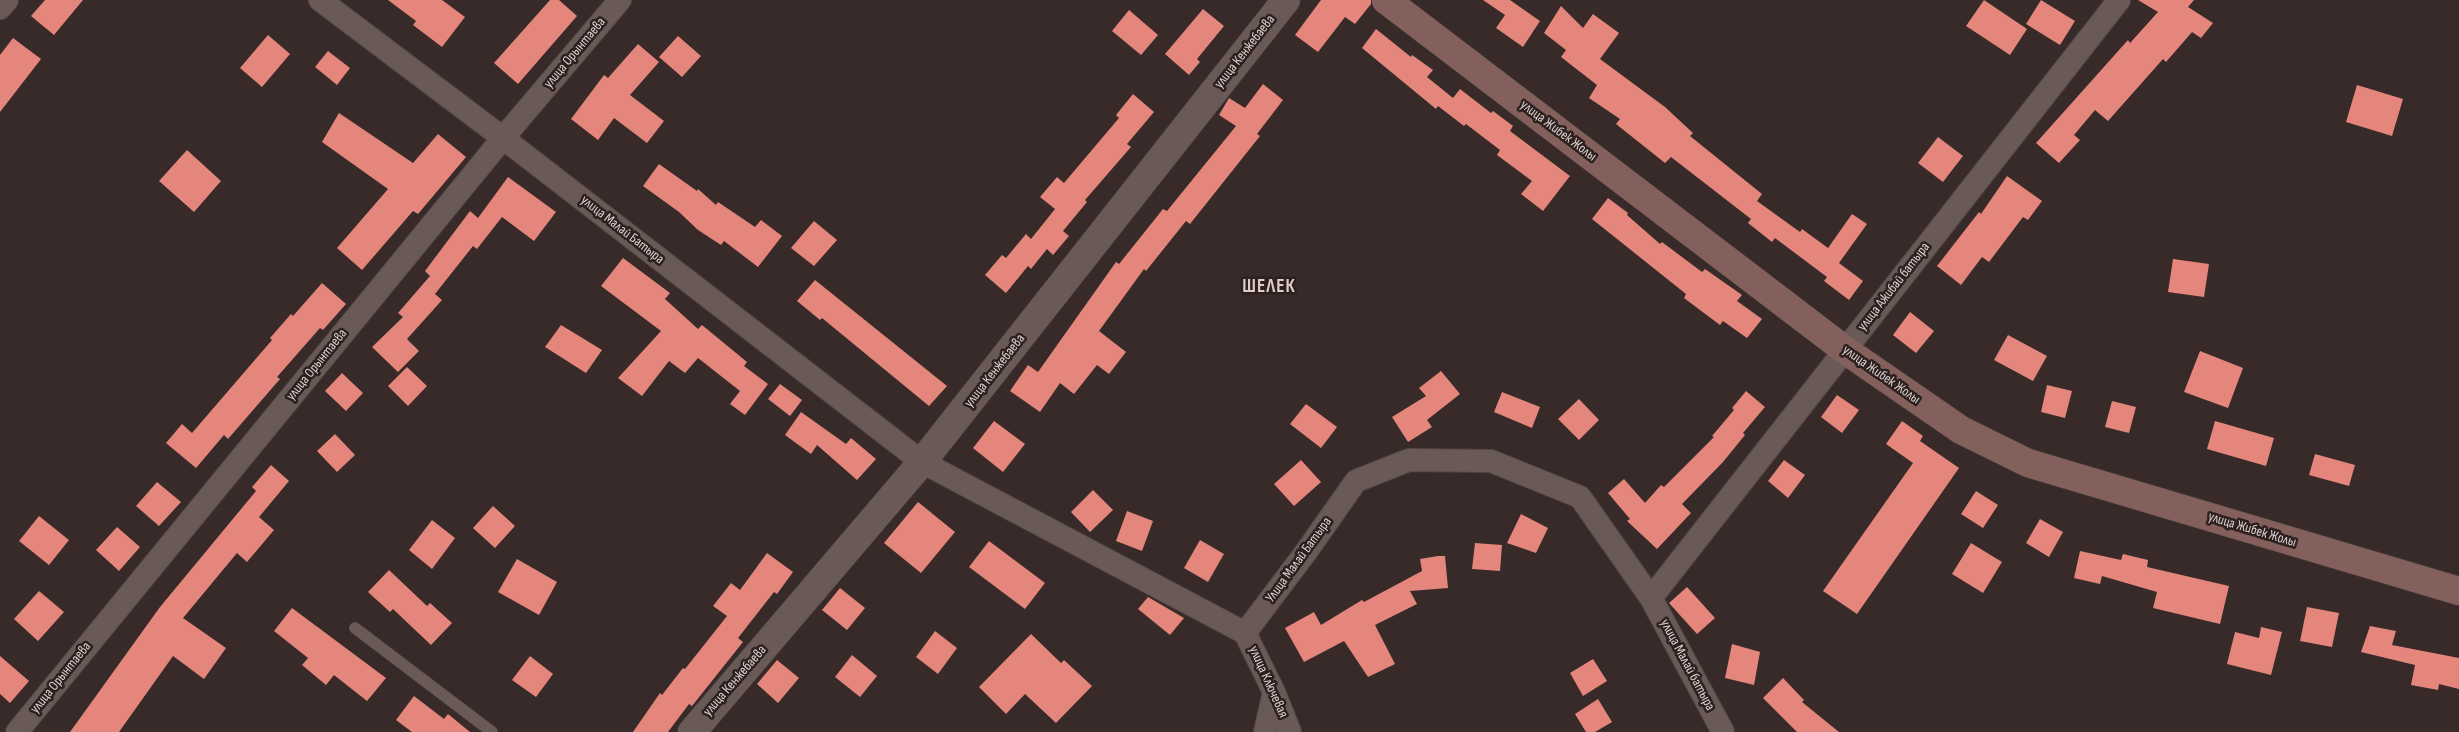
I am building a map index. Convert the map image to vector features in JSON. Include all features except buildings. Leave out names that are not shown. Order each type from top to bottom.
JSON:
[{"type":"main road","name":"улица Жибек Жолы","points":[[1386,0],[1845,350],[1961,430],[2028,463],[2459,591]]},
{"type":"street","points":[[0,8],[6,0]]},
{"type":"street","name":"улица Малай Батыра","points":[[320,0],[504,138],[922,462]]},
{"type":"street","name":"улица Орынтаева","points":[[17,732],[504,138],[620,0]]},
{"type":"street","name":"улица Кенжебаева","points":[[692,732],[922,462],[1286,0]]},
{"type":"street","name":"улица Ажибай батыра","points":[[1650,598],[2119,0]]},
{"type":"street","name":"Улица Малай Батыра","points":[[1245,632],[1306,552],[1356,481],[1410,460],[1491,461],[1580,497],[1650,598]]},
{"type":"street","points":[[922,462],[1245,632]]},
{"type":"street","name":"улица Малай батыра","points":[[1650,598],[1723,732]]},
{"type":"street","name":"улица Ключевая","points":[[1245,632],[1274,692],[1290,732]]},
{"type":"street","points":[[1265,732],[1274,692]]},
{"type":"lane","points":[[354,628],[492,732]]},
{"type":"district","name":"ШЕЛЕК","points":[[1269,287]]}]
